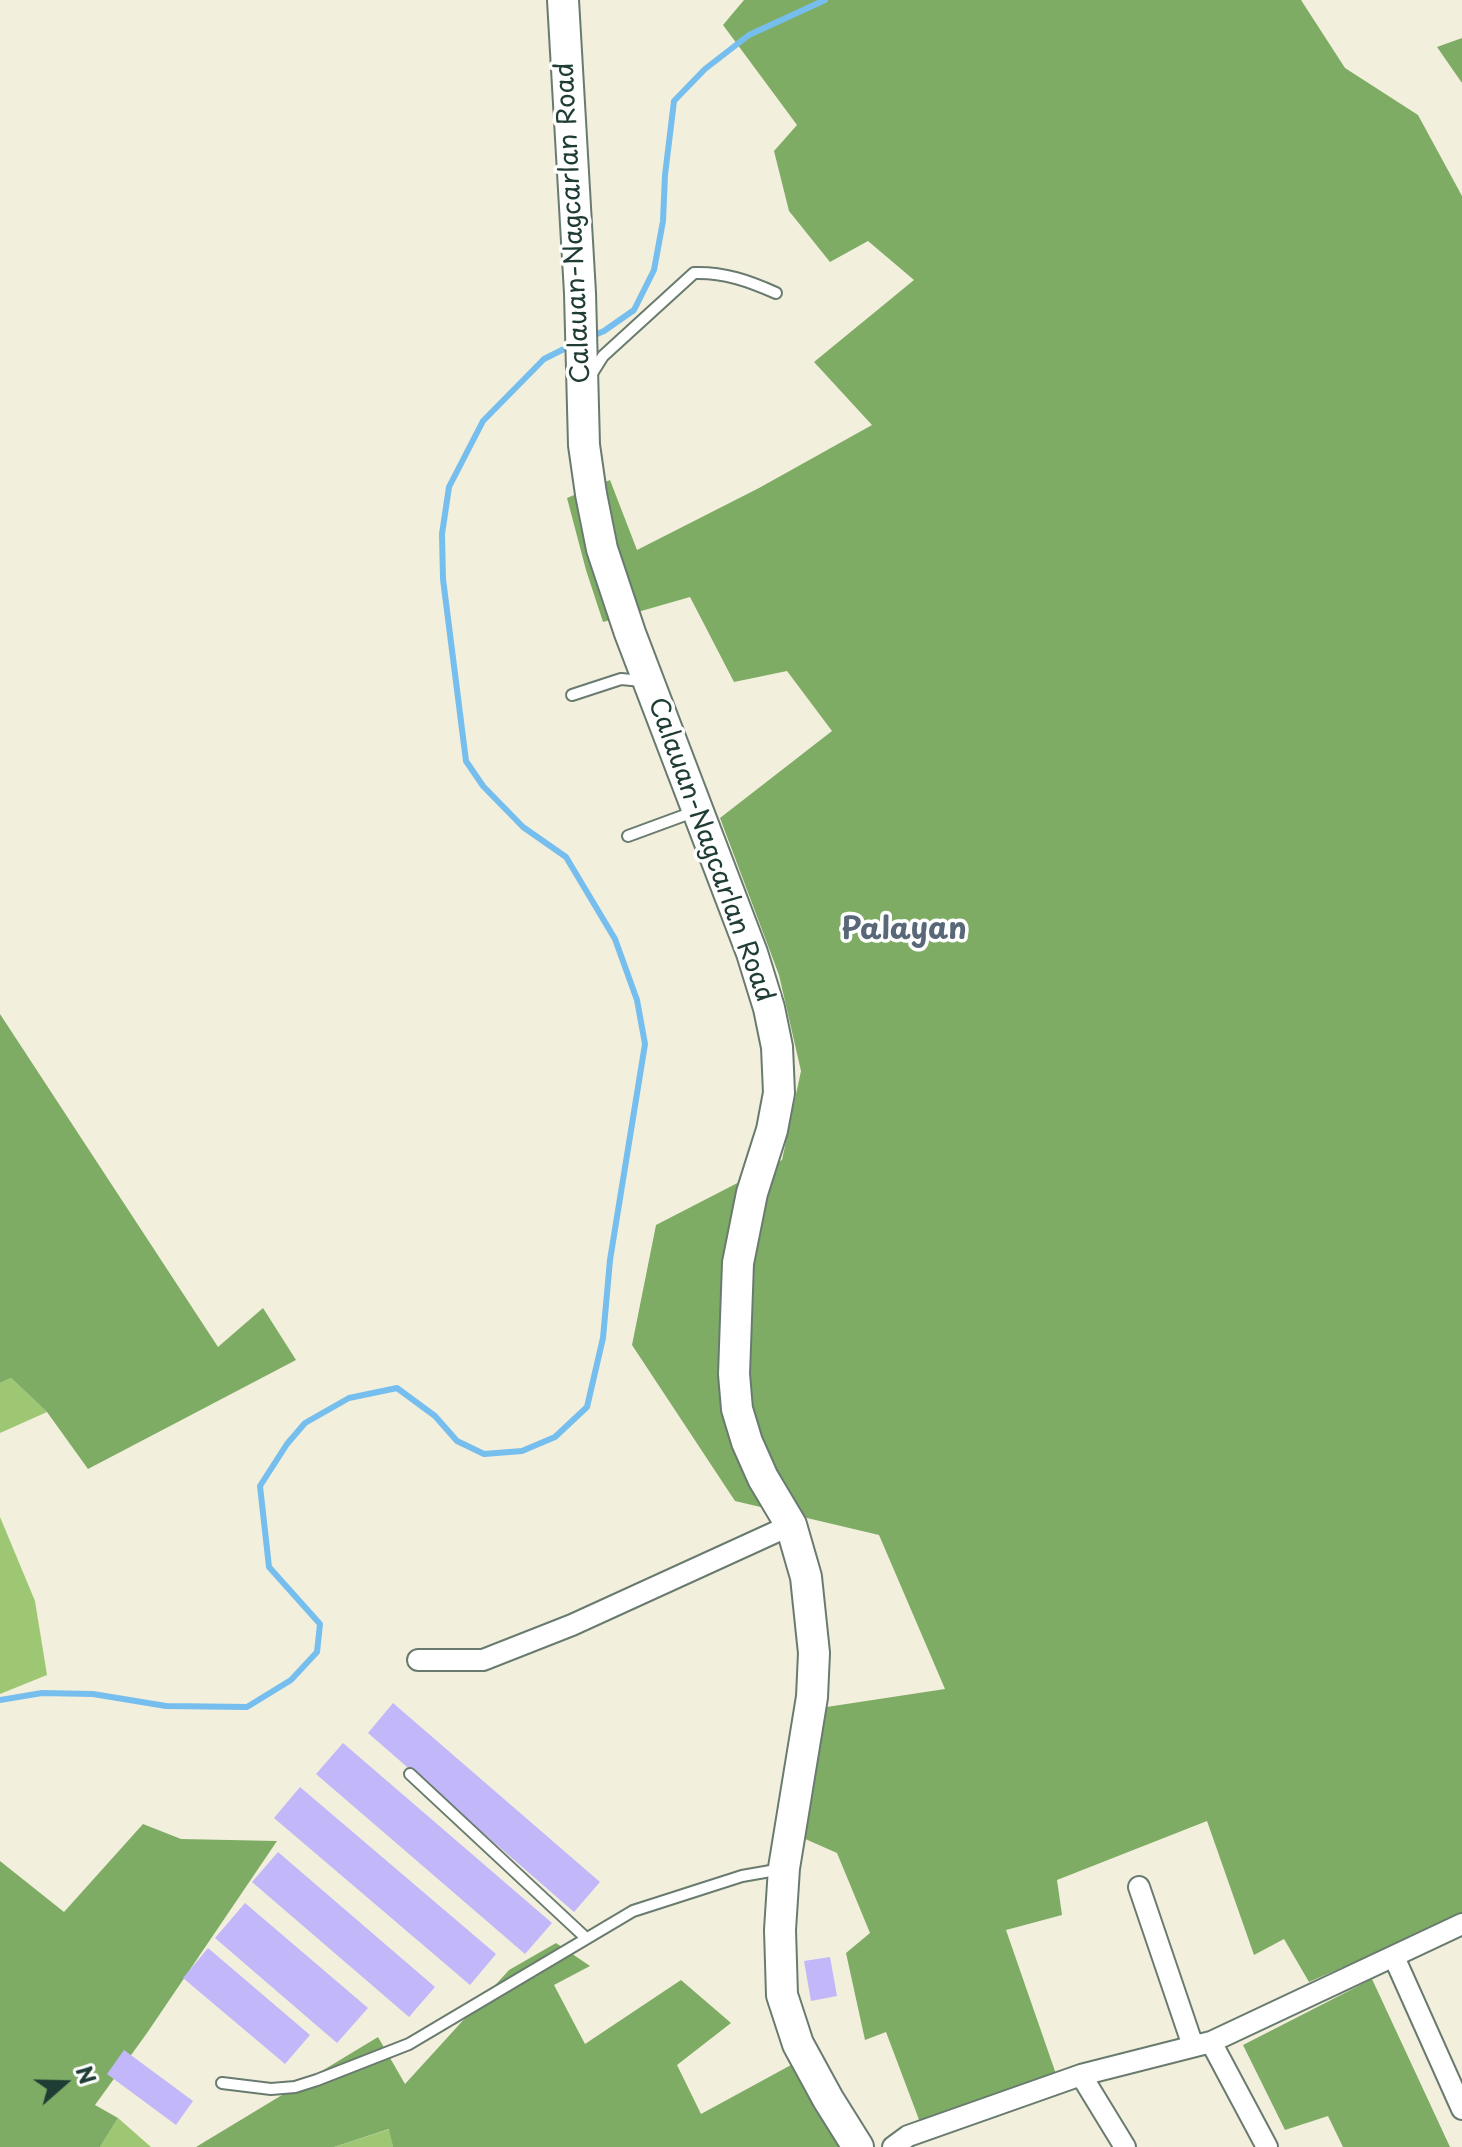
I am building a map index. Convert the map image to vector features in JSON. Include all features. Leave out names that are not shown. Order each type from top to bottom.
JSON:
[{"type":"main road","name":"Calauan-Nagcarlan Road","points":[[563,0],[580,293],[584,445],[602,549],[648,681],[752,953],[777,1047],[777,1106],[752,1193],[738,1263],[734,1374],[737,1409],[747,1442],[763,1478],[791,1525],[806,1577],[814,1653],[812,1697],[784,1868],[780,1930],[782,1995],[798,2044],[858,2147]]},
{"type":"street","points":[[418,1660],[483,1660],[572,1625],[791,1525]]},
{"type":"street","points":[[1139,1887],[1202,2044],[1267,2147]]},
{"type":"street","points":[[893,2147],[908,2136],[1081,2075],[1202,2044],[1462,1924]]},
{"type":"street","points":[[1394,1957],[1462,2109]]},
{"type":"street","points":[[1081,2075],[1125,2147]]},
{"type":"lane","points":[[583,376],[694,273],[745,279],[776,293]]},
{"type":"lane","points":[[572,695],[621,679],[648,681]]},
{"type":"lane","points":[[628,836],[698,810]]},
{"type":"lane","points":[[410,1774],[586,1938]]},
{"type":"lane","points":[[222,2083],[271,2089],[295,2087],[409,2044],[633,1911],[742,1876],[784,1868]]},
{"type":"green space","points":[[744,0],[1301,0],[1345,68],[1418,115],[1462,196],[1462,1915],[1309,1982],[1284,1939],[1254,1955],[1207,1821],[1057,1880],[1062,1915],[1006,1930],[1056,2074],[921,2125],[886,2032],[865,2040],[846,1953],[870,1933],[837,1853],[803,1838],[820,1708],[945,1689],[879,1535],[735,1501],[632,1345],[656,1225],[782,1160],[801,1071],[779,975],[720,818],[832,731],[787,671],[734,682],[690,597],[603,622],[567,498],[610,480],[637,550],[759,488],[872,425],[814,362],[914,280],[868,241],[830,262],[789,211],[774,151],[797,125],[723,25]]},
{"type":"green space","points":[[1462,38],[1462,83],[1437,47]]},
{"type":"green space","points":[[0,1014],[218,1347],[263,1308],[296,1360],[88,1469],[47,1412],[11,1378],[0,1383]]},
{"type":"green space","points":[[11,1378],[47,1412],[0,1433],[0,1383]]},
{"type":"green space","points":[[0,1517],[35,1601],[47,1675],[0,1694]]},
{"type":"green space","points":[[143,1824],[181,1839],[277,1841],[95,2105],[118,2118],[100,2147],[0,2147],[0,1861],[64,1912]]},
{"type":"green space","points":[[556,1943],[590,1966],[554,1985],[585,2044],[681,1980],[731,2023],[677,2065],[701,2114],[791,2065],[843,2147],[393,2147],[389,2129],[334,2147],[196,2147],[378,2037],[405,2084],[509,1970]]},
{"type":"green space","points":[[1372,1979],[1450,2147],[1343,2147],[1328,2116],[1285,2130],[1243,2045]]},
{"type":"green space","points":[[118,2118],[151,2147],[100,2147]]},
{"type":"green space","points":[[390,2129],[393,2147],[334,2147]]},
{"type":"building","points":[[393,1703],[600,1882],[574,1912],[368,1733]]},
{"type":"building","points":[[343,1743],[552,1923],[525,1954],[316,1774]]},
{"type":"building","points":[[300,1787],[496,1954],[470,1985],[274,1818]]},
{"type":"building","points":[[278,1852],[435,1987],[409,2017],[252,1882]]},
{"type":"building","points":[[245,1903],[368,2008],[337,2043],[215,1938]]},
{"type":"building","points":[[208,1948],[310,2035],[285,2064],[183,1978]]},
{"type":"building","points":[[830,1957],[837,1996],[811,2001],[804,1961]]},
{"type":"building","points":[[124,2050],[193,2101],[176,2125],[107,2074]]},
{"type":"waterway","points":[[590,337],[634,310],[654,270],[663,221],[674,101],[705,69],[749,35],[825,0]]},
{"type":"waterway","points":[[0,1700],[42,1693],[93,1694],[166,1706],[247,1707],[291,1680],[317,1652],[320,1624],[269,1567],[260,1486],[287,1444],[305,1423],[349,1398],[397,1388],[435,1416],[457,1441],[484,1454],[522,1451],[555,1437],[587,1407],[603,1338],[610,1260],[645,1044],[637,1000],[615,939],[566,857],[523,827],[483,786],[466,761],[443,579],[442,534],[449,487],[483,421],[544,359],[572,345]]},
{"type":"district","name":"Palayan","points":[[904,931]]}]
